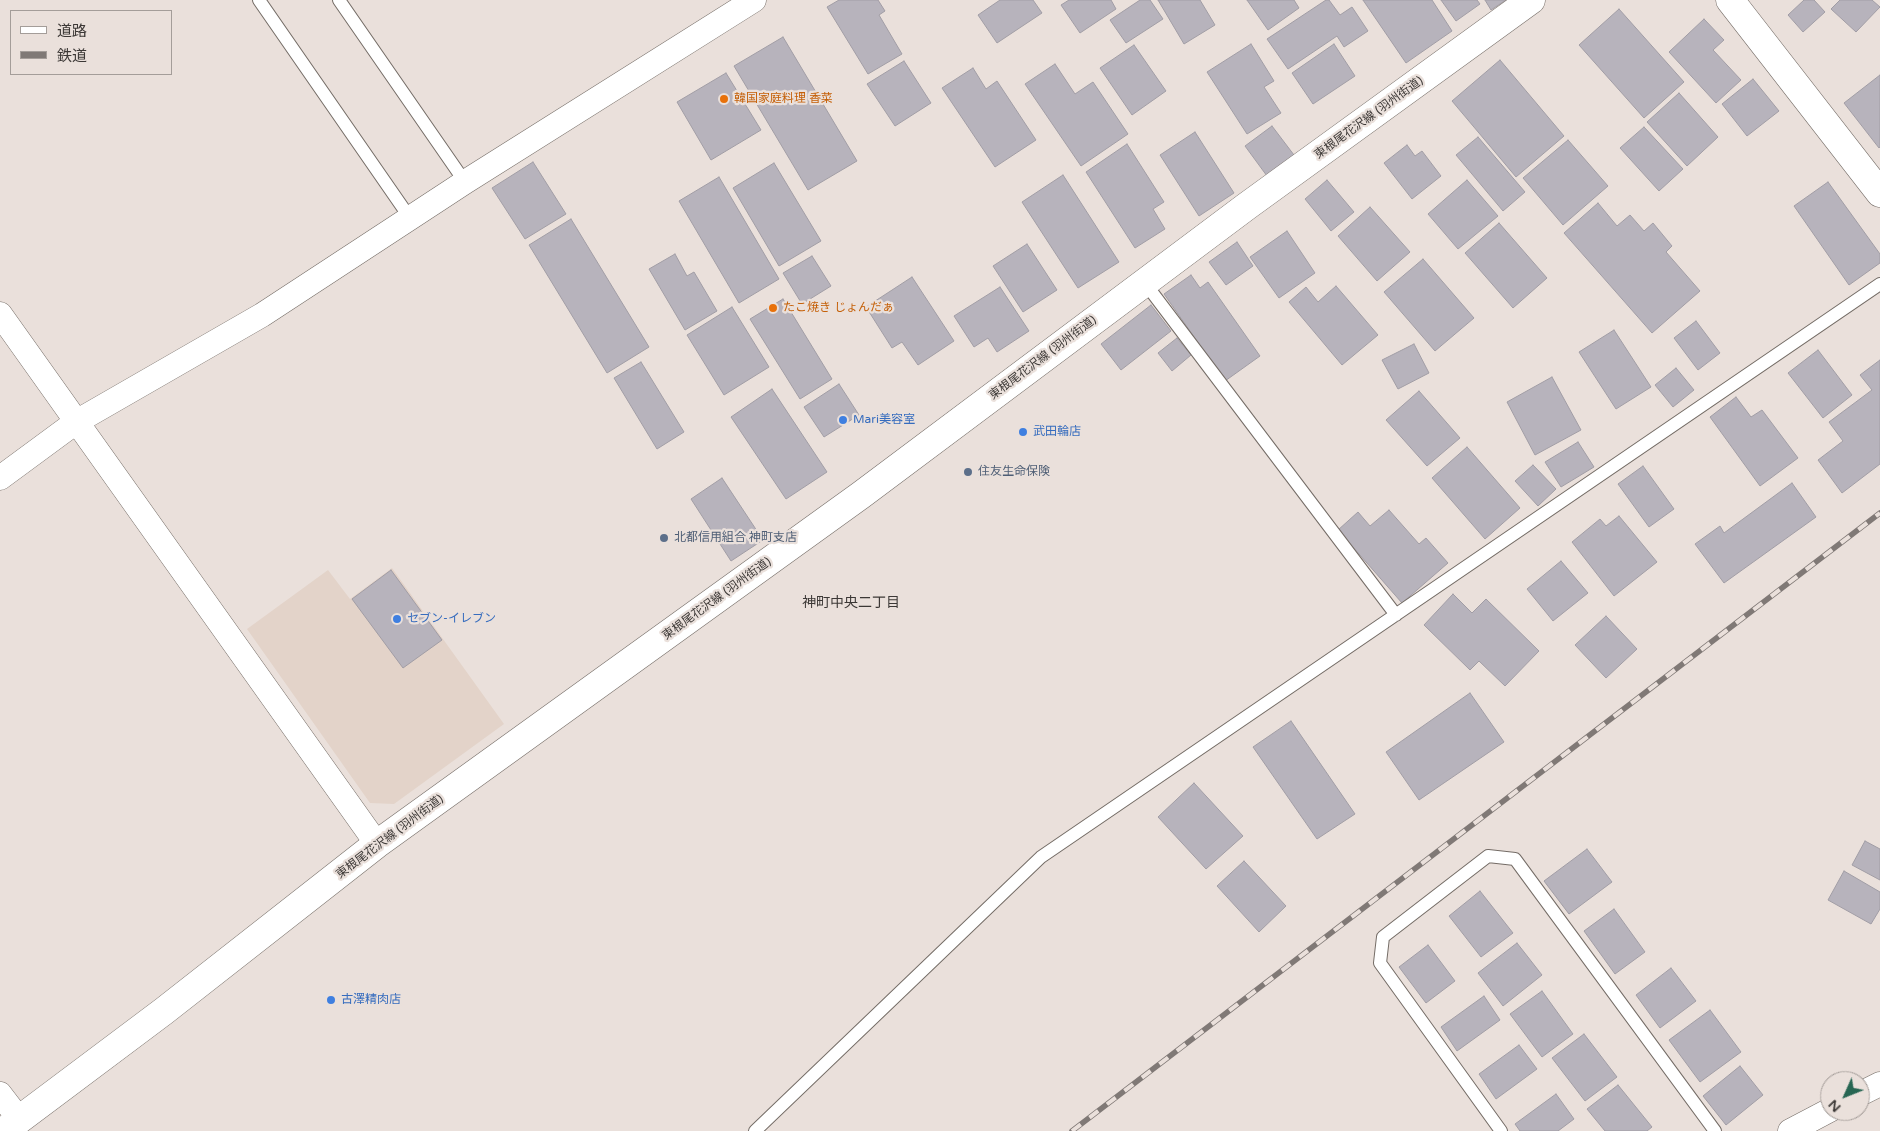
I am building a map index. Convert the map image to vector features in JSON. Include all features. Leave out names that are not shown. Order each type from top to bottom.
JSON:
[{"type":"main road","name":"東根尾花沢線 (羽州街道)","points":[[12,1125],[164,1011],[378,844],[852,501],[1247,206],[1531,0]]},
{"type":"main road","points":[[1730,0],[1880,193]]},
{"type":"street","points":[[0,478],[76,422],[262,315],[743,3]]},
{"type":"street","points":[[0,314],[378,844]]},
{"type":"street","points":[[0,1094],[12,1125]]},
{"type":"street","points":[[1790,1131],[1820,1115]]},
{"type":"lane","points":[[259,0],[410,218]]},
{"type":"lane","points":[[339,0],[465,182]]},
{"type":"lane","points":[[1145,283],[1396,615]]},
{"type":"lane","points":[[755,1131],[1041,857],[1880,284]]},
{"type":"lane","points":[[1501,1131],[1380,963],[1383,937],[1488,856],[1515,859],[1715,1131]]},
{"type":"shaded area","points":[[392,568],[504,724],[394,804],[370,803],[247,629],[328,570],[350,599]]},
{"type":"building","points":[[839,0],[878,0],[885,11],[879,15],[902,54],[868,74],[827,7]]},
{"type":"building","points":[[1000,0],[1033,0],[1042,13],[997,43],[978,15]]},
{"type":"building","points":[[1069,0],[1111,0],[1116,9],[1080,33],[1061,5]]},
{"type":"building","points":[[1140,0],[1150,0],[1163,19],[1126,43],[1110,20]]},
{"type":"building","points":[[1158,0],[1200,0],[1215,25],[1184,44]]},
{"type":"building","points":[[1247,0],[1294,0],[1299,8],[1268,30]]},
{"type":"building","points":[[1326,0],[1329,0],[1340,15],[1352,7],[1368,31],[1344,47],[1337,36],[1288,69],[1267,39]]},
{"type":"building","points":[[1363,0],[1432,0],[1452,31],[1406,63]]},
{"type":"building","points":[[1441,0],[1477,0],[1480,4],[1456,21]]},
{"type":"building","points":[[1485,0],[1506,0],[1491,10]]},
{"type":"building","points":[[1804,0],[1814,0],[1825,12],[1803,32],[1788,15]]},
{"type":"building","points":[[1840,0],[1872,0],[1880,7],[1856,32],[1831,9]]},
{"type":"building","points":[[1619,9],[1684,82],[1644,118],[1579,45]]},
{"type":"building","points":[[1704,19],[1724,40],[1713,50],[1741,80],[1716,103],[1669,52]]},
{"type":"building","points":[[783,37],[857,161],[808,190],[734,66]]},
{"type":"building","points":[[1251,44],[1274,81],[1264,87],[1281,113],[1247,134],[1207,72]]},
{"type":"building","points":[[1334,44],[1355,76],[1313,104],[1292,73]]},
{"type":"building","points":[[1134,45],[1166,91],[1132,115],[1100,68]]},
{"type":"building","points":[[1500,60],[1564,136],[1516,177],[1452,101]]},
{"type":"building","points":[[904,61],[931,103],[895,126],[867,84]]},
{"type":"building","points":[[1055,64],[1075,94],[1093,82],[1128,134],[1081,166],[1025,84]]},
{"type":"building","points":[[973,68],[986,89],[997,81],[1036,140],[995,167],[942,88]]},
{"type":"building","points":[[726,73],[761,130],[711,160],[677,102]]},
{"type":"building","points":[[1880,75],[1880,147],[1879,148],[1844,103]]},
{"type":"building","points":[[1753,79],[1779,111],[1747,136],[1722,104]]},
{"type":"building","points":[[1679,93],[1718,137],[1687,166],[1647,122]]},
{"type":"building","points":[[1272,126],[1294,155],[1267,176],[1245,146]]},
{"type":"building","points":[[1644,127],[1683,169],[1659,191],[1620,148]]},
{"type":"building","points":[[1195,132],[1234,193],[1199,216],[1160,155]]},
{"type":"building","points":[[1478,137],[1525,192],[1503,211],[1456,155]]},
{"type":"building","points":[[1568,140],[1608,186],[1563,225],[1523,178]]},
{"type":"building","points":[[1127,144],[1164,202],[1153,209],[1165,229],[1135,248],[1086,172]]},
{"type":"building","points":[[1407,145],[1415,156],[1422,151],[1441,176],[1412,199],[1384,163]]},
{"type":"building","points":[[533,162],[566,214],[525,239],[492,188]]},
{"type":"building","points":[[774,163],[821,241],[779,266],[733,188]]},
{"type":"building","points":[[1063,175],[1119,262],[1078,288],[1022,202]]},
{"type":"building","points":[[719,177],[779,279],[739,303],[679,201]]},
{"type":"building","points":[[1327,180],[1354,212],[1331,231],[1305,199]]},
{"type":"building","points":[[1467,180],[1498,216],[1458,249],[1428,214]]},
{"type":"building","points":[[1828,182],[1880,254],[1880,263],[1849,285],[1794,206]]},
{"type":"building","points":[[1598,203],[1617,226],[1630,215],[1644,231],[1653,223],[1672,246],[1666,252],[1700,291],[1652,333],[1564,233]]},
{"type":"building","points":[[1370,207],[1410,252],[1377,281],[1338,236]]},
{"type":"building","points":[[571,219],[649,347],[607,373],[529,245]]},
{"type":"building","points":[[1499,223],[1547,278],[1513,308],[1465,253]]},
{"type":"building","points":[[1287,231],[1315,273],[1279,298],[1250,257]]},
{"type":"building","points":[[1237,242],[1253,266],[1226,285],[1209,262]]},
{"type":"building","points":[[1027,244],[1057,290],[1023,312],[993,266]]},
{"type":"building","points":[[675,254],[687,276],[694,272],[717,311],[685,330],[649,269]]},
{"type":"building","points":[[812,256],[831,286],[802,304],[783,273]]},
{"type":"building","points":[[1423,259],[1474,318],[1435,351],[1384,292]]},
{"type":"building","points":[[1191,275],[1200,288],[1208,282],[1260,356],[1225,381],[1164,294]]},
{"type":"building","points":[[912,277],[954,341],[918,365],[902,342],[892,348],[866,307]]},
{"type":"building","points":[[1336,286],[1378,335],[1342,365],[1289,302],[1306,287],[1318,302]]},
{"type":"building","points":[[1000,287],[1029,331],[997,352],[988,338],[974,347],[954,316]]},
{"type":"building","points":[[783,299],[832,379],[800,399],[750,319]]},
{"type":"building","points":[[1151,305],[1171,331],[1121,370],[1101,344]]},
{"type":"building","points":[[732,307],[769,367],[724,395],[687,335]]},
{"type":"building","points":[[1696,321],[1720,353],[1698,370],[1674,338]]},
{"type":"building","points":[[1614,330],[1651,387],[1616,409],[1579,352]]},
{"type":"building","points":[[1177,338],[1191,355],[1172,371],[1158,353]]},
{"type":"building","points":[[1414,344],[1429,373],[1398,389],[1382,360]]},
{"type":"building","points":[[1818,350],[1852,395],[1823,418],[1788,373]]},
{"type":"building","points":[[1880,360],[1880,464],[1842,493],[1818,460],[1843,441],[1829,422],[1872,390],[1860,375]]},
{"type":"building","points":[[641,362],[684,432],[657,449],[614,378]]},
{"type":"building","points":[[1676,368],[1694,390],[1673,407],[1655,385]]},
{"type":"building","points":[[1552,377],[1581,430],[1535,455],[1507,402]]},
{"type":"building","points":[[839,384],[859,415],[824,437],[804,407]]},
{"type":"building","points":[[772,389],[827,472],[786,499],[731,417]]},
{"type":"building","points":[[1419,391],[1460,438],[1427,466],[1386,420]]},
{"type":"building","points":[[1736,397],[1751,417],[1762,410],[1798,458],[1760,486],[1710,417]]},
{"type":"building","points":[[1578,442],[1594,467],[1561,487],[1545,462]]},
{"type":"building","points":[[1467,447],[1520,508],[1485,539],[1432,478]]},
{"type":"building","points":[[1533,465],[1556,489],[1538,506],[1515,481]]},
{"type":"building","points":[[1643,466],[1674,509],[1649,527],[1618,484]]},
{"type":"building","points":[[722,478],[763,540],[731,561],[691,499]]},
{"type":"building","points":[[1792,483],[1816,517],[1724,583],[1695,544],[1720,526],[1724,533]]},
{"type":"building","points":[[1389,510],[1419,544],[1426,538],[1448,563],[1402,603],[1338,530],[1358,512],[1370,526]]},
{"type":"building","points":[[1619,516],[1657,562],[1614,596],[1572,542],[1600,519],[1606,526]]},
{"type":"building","points":[[1561,561],[1588,593],[1553,621],[1527,589]]},
{"type":"building","name":"セブン-イレブン","points":[[391,570],[442,640],[403,668],[352,599]]},
{"type":"building","points":[[1453,594],[1472,613],[1486,599],[1539,651],[1505,686],[1479,661],[1470,670],[1424,625]]},
{"type":"building","points":[[1606,616],[1637,649],[1606,678],[1575,645]]},
{"type":"building","points":[[1470,693],[1504,742],[1419,800],[1386,752]]},
{"type":"building","points":[[1291,721],[1355,814],[1317,839],[1253,747]]},
{"type":"building","points":[[1194,783],[1243,836],[1206,869],[1158,817]]},
{"type":"building","points":[[1865,841],[1880,849],[1880,880],[1852,865]]},
{"type":"building","points":[[1587,849],[1612,882],[1569,914],[1544,881]]},
{"type":"building","points":[[1244,861],[1286,906],[1259,932],[1217,886]]},
{"type":"building","points":[[1844,871],[1880,892],[1880,909],[1871,924],[1828,900]]},
{"type":"building","points":[[1480,891],[1513,933],[1481,957],[1449,916]]},
{"type":"building","points":[[1614,909],[1645,952],[1615,974],[1584,931]]},
{"type":"building","points":[[1517,943],[1542,975],[1503,1006],[1478,973]]},
{"type":"building","points":[[1428,945],[1455,981],[1426,1003],[1399,967]]},
{"type":"building","points":[[1671,968],[1696,1001],[1660,1028],[1636,995]]},
{"type":"building","points":[[1542,991],[1573,1034],[1542,1057],[1510,1014]]},
{"type":"building","points":[[1484,996],[1500,1020],[1457,1051],[1441,1027]]},
{"type":"building","points":[[1710,1010],[1741,1052],[1700,1082],[1669,1040]]},
{"type":"building","points":[[1584,1034],[1617,1077],[1585,1101],[1552,1058]]},
{"type":"building","points":[[1519,1045],[1537,1069],[1496,1099],[1479,1074]]},
{"type":"building","points":[[1740,1066],[1763,1095],[1726,1125],[1703,1096]]},
{"type":"building","points":[[1618,1085],[1652,1127],[1647,1131],[1605,1131],[1587,1109]]},
{"type":"building","points":[[1556,1094],[1574,1119],[1558,1131],[1520,1131],[1515,1124]]},
{"type":"railway","points":[[1072,1131],[1880,513]]},
{"type":"place","name":"韓国家庭料理 香菜","points":[[724,99]]},
{"type":"place","name":"たこ焼き じょんだぁ","points":[[773,308]]},
{"type":"place","name":"Mari美容室","points":[[843,420]]},
{"type":"place","name":"武田輪店","points":[[1023,432]]},
{"type":"place","name":"住友生命保険","points":[[968,472]]},
{"type":"place","name":"北都信用組合 神町支店","points":[[664,538]]},
{"type":"place","name":"セブン-イレブン","points":[[397,619]]},
{"type":"place","name":"古澤精肉店","points":[[331,1000]]},
{"type":"district","name":"神町中央二丁目","points":[[851,603]]}]
